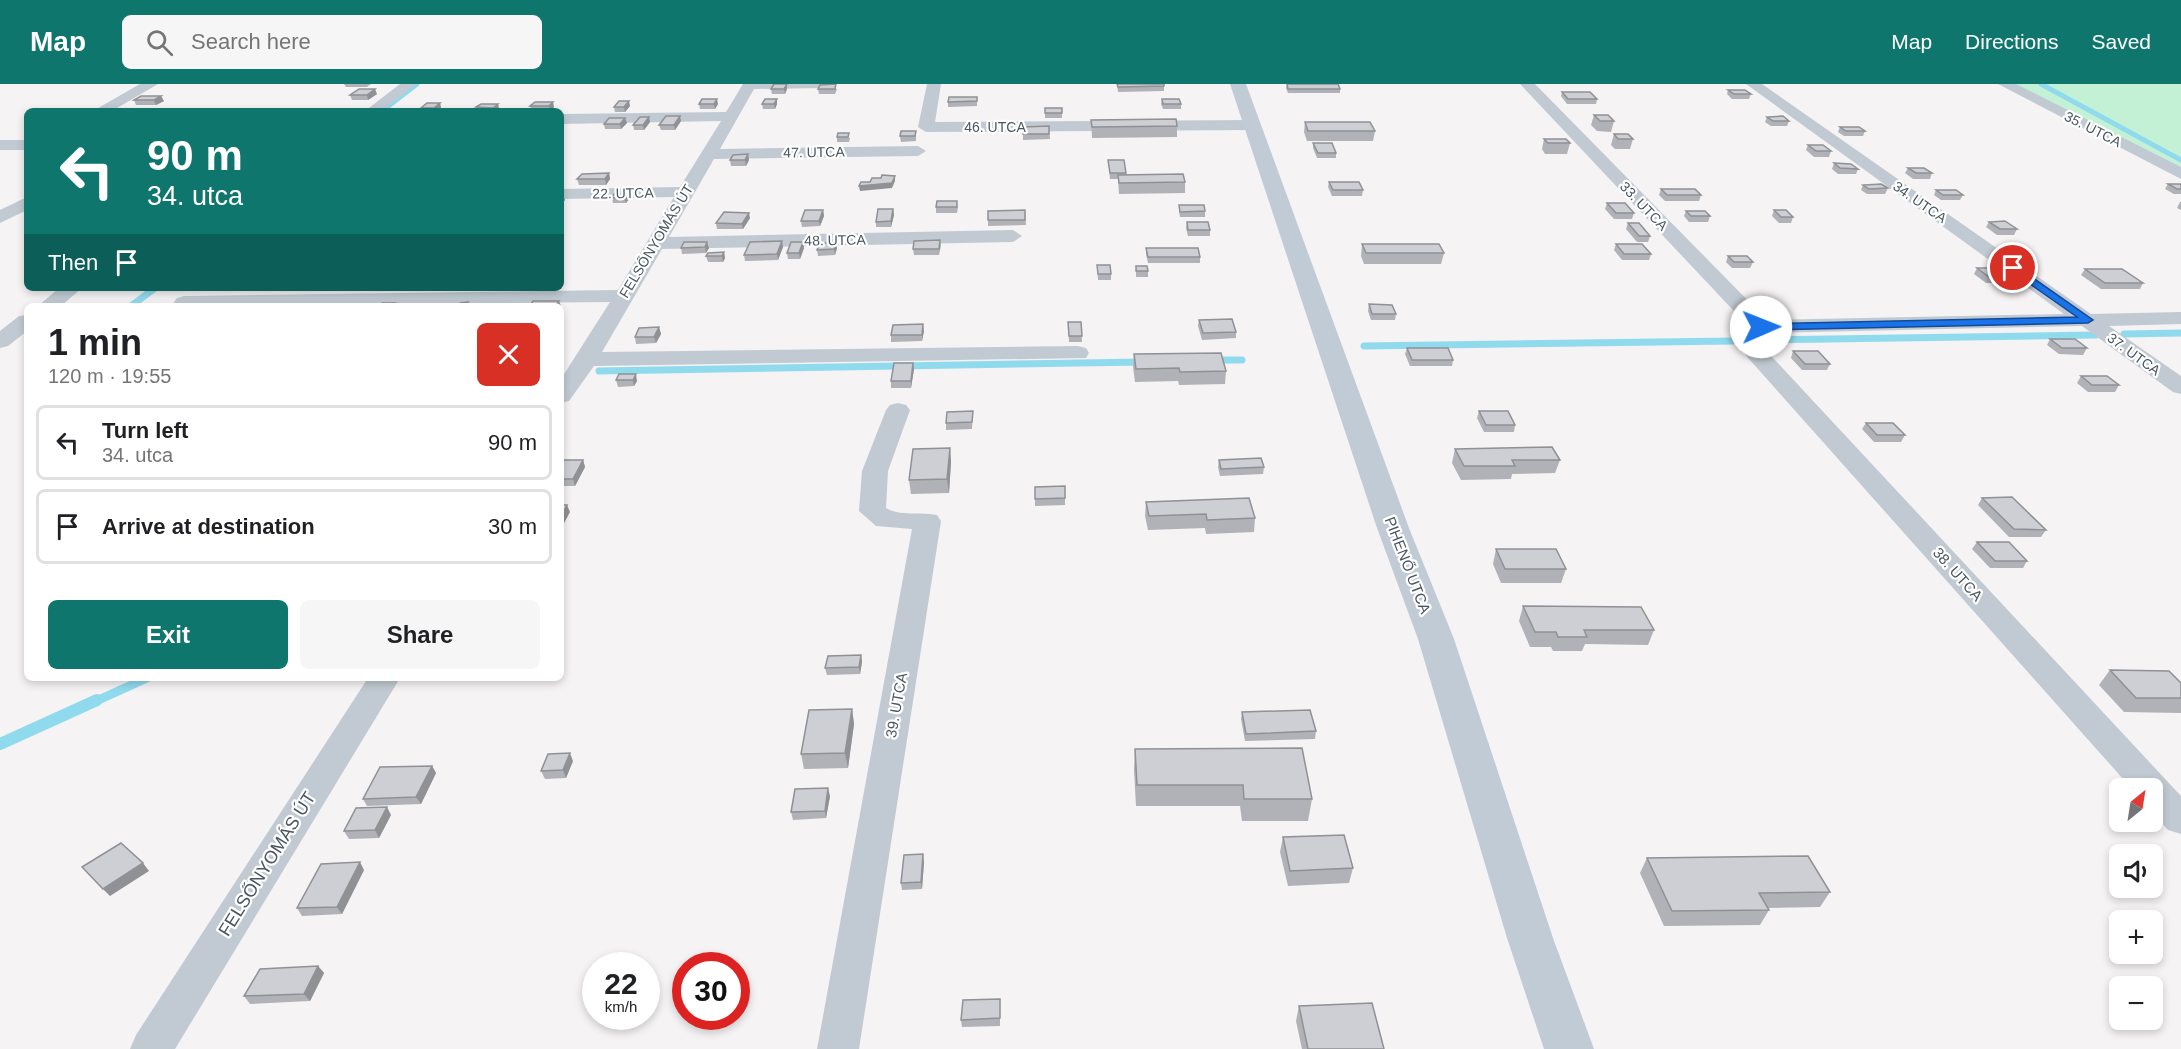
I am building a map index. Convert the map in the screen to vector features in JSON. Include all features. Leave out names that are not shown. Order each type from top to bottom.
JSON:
[{"type":"street","points":[[107,108],[151,84]]},
{"type":"street","points":[[378,108],[409,84]]},
{"type":"street","points":[[750,85],[825,84]]},
{"type":"street","name":"46. UTCA","points":[[934,84],[926,127],[1252,125]]},
{"type":"street","name":"PIHENŐ UTCA","points":[[1238,84],[1393,528],[1436,639],[1530,938],[1569,1049]]},
{"type":"street","name":"33. UTCA","points":[[1527,84],[1761,327]]},
{"type":"street","name":"34. UTCA","points":[[1753,84],[2088,320]]},
{"type":"street","name":"35. UTCA","points":[[2005,84],[2181,174]]},
{"type":"street","name":"FELSŐNYOMÁS ÚT","points":[[564,385],[587,359],[750,85]]},
{"type":"street","points":[[564,119],[730,116]]},
{"type":"street","points":[[0,145],[24,145]]},
{"type":"street","name":"47. UTCA","points":[[710,154],[918,151]]},
{"type":"street","name":"22. UTCA","points":[[564,194],[685,192]]},
{"type":"street","points":[[0,218],[24,204]]},
{"type":"street","name":"48. UTCA","points":[[657,243],[1013,236]]},
{"type":"street","points":[[52,303],[68,291]]},
{"type":"street","points":[[184,302],[623,296]]},
{"type":"street","points":[[1761,327],[2181,318]]},
{"type":"street","name":"37. UTCA","points":[[2088,320],[2181,387]]},
{"type":"street","points":[[0,341],[24,323]]},
{"type":"street","name":"38. UTCA","points":[[1761,327],[1753,334],[1750,346],[2181,820]]},
{"type":"street","points":[[587,359],[1078,353]]},
{"type":"street","name":"39. UTCA","points":[[838,1049],[927,521],[886,520],[872,511],[875,471],[898,410]]},
{"type":"street","name":"FELSŐNYOMÁS ÚT","points":[[151,1049],[382,681]]},
{"type":"green space","points":[[2014,84],[2181,84],[2181,169]]},
{"type":"building","points":[[774,84],[787,84],[784,89],[771,89]]},
{"type":"building","points":[[836,84],[835,89],[818,89],[820,85]]},
{"type":"building","points":[[1117,84],[1164,84],[1164,86],[1118,87]]},
{"type":"building","points":[[1287,84],[1338,84],[1340,89],[1288,89]]},
{"type":"building","points":[[359,89],[375,89],[367,95],[350,95]]},
{"type":"building","points":[[1728,90],[1745,90],[1751,94],[1734,94]]},
{"type":"building","points":[[1562,92],[1590,92],[1597,99],[1568,99]]},
{"type":"building","points":[[141,96],[161,96],[154,100],[134,100]]},
{"type":"building","points":[[949,97],[977,97],[977,101],[948,102]]},
{"type":"building","points":[[702,99],[717,99],[714,104],[699,104]]},
{"type":"building","points":[[765,99],[777,99],[774,104],[762,104]]},
{"type":"building","points":[[1162,99],[1179,99],[1181,104],[1163,104]]},
{"type":"building","points":[[619,101],[629,101],[624,107],[614,107]]},
{"type":"building","points":[[535,102],[553,102],[549,106],[530,106]]},
{"type":"building","points":[[427,103],[440,103],[434,108],[421,108]]},
{"type":"building","points":[[481,104],[498,104],[493,108],[476,107]]},
{"type":"building","points":[[1045,108],[1062,108],[1062,113],[1045,113]]},
{"type":"building","points":[[1594,115],[1608,115],[1614,121],[1600,121]]},
{"type":"building","points":[[666,116],[680,116],[674,125],[659,125]]},
{"type":"building","points":[[1783,116],[1789,121],[1773,121],[1767,117]]},
{"type":"building","points":[[640,117],[649,117],[643,125],[633,125]]},
{"type":"building","points":[[609,118],[625,118],[620,124],[604,124]]},
{"type":"building","points":[[1176,119],[1177,126],[1092,127],[1091,120]]},
{"type":"building","points":[[1305,122],[1370,122],[1375,131],[1308,131]]},
{"type":"building","points":[[1049,126],[1049,134],[1023,134],[1023,127]]},
{"type":"building","points":[[1840,127],[1859,127],[1865,131],[1846,131]]},
{"type":"building","points":[[901,131],[916,131],[915,136],[900,136]]},
{"type":"building","points":[[838,133],[849,133],[848,137],[837,137]]},
{"type":"building","points":[[1614,134],[1628,134],[1633,139],[1618,139]]},
{"type":"building","points":[[1544,139],[1566,139],[1570,143],[1548,143]]},
{"type":"building","points":[[1313,143],[1332,143],[1336,153],[1318,153]]},
{"type":"building","points":[[1808,145],[1823,145],[1831,151],[1816,151]]},
{"type":"building","points":[[748,154],[745,160],[730,160],[733,155]]},
{"type":"building","points":[[1108,160],[1124,160],[1126,173],[1110,173]]},
{"type":"building","points":[[1834,163],[1851,164],[1858,169],[1840,168]]},
{"type":"building","points":[[1908,168],[1924,168],[1932,173],[1916,173]]},
{"type":"building","points":[[609,173],[605,179],[577,179],[582,174]]},
{"type":"building","points":[[1183,174],[1185,182],[1119,183],[1118,175]]},
{"type":"building","points":[[882,175],[895,176],[892,183],[859,186],[861,182],[870,182],[872,178],[881,178]]},
{"type":"building","points":[[1329,182],[1359,182],[1363,190],[1333,190]]},
{"type":"building","points":[[1881,184],[1888,188],[1869,189],[1863,185]]},
{"type":"building","points":[[2168,184],[2181,184],[2181,189],[2177,189]]},
{"type":"building","points":[[1661,189],[1695,189],[1701,195],[1667,195]]},
{"type":"building","points":[[1936,190],[1956,190],[1963,195],[1943,195]]},
{"type":"building","points":[[614,194],[627,194],[624,197],[612,198]]},
{"type":"building","points":[[937,201],[957,201],[957,207],[936,207]]},
{"type":"building","points":[[1607,203],[1625,203],[1634,213],[1616,213]]},
{"type":"building","points":[[1179,205],[1204,205],[1205,211],[1180,212]]},
{"type":"building","points":[[878,209],[893,209],[891,221],[876,222]]},
{"type":"building","points":[[805,210],[823,210],[819,221],[801,221]]},
{"type":"building","points":[[1025,210],[1025,220],[988,220],[988,211]]},
{"type":"building","points":[[1774,210],[1786,210],[1793,217],[1781,217]]},
{"type":"building","points":[[1686,211],[1705,211],[1710,216],[1691,216]]},
{"type":"building","points":[[724,212],[749,213],[742,224],[716,223]]},
{"type":"building","points":[[2005,221],[2017,229],[2000,229],[1989,222]]},
{"type":"building","points":[[1187,222],[1208,222],[1210,230],[1188,230]]},
{"type":"building","points":[[1628,223],[1639,223],[1650,236],[1639,236]]},
{"type":"building","points":[[940,240],[939,249],[913,249],[914,241]]},
{"type":"building","points":[[782,241],[777,254],[744,255],[750,242]]},
{"type":"building","points":[[684,242],[707,242],[705,247],[681,248]]},
{"type":"building","points":[[791,242],[803,242],[799,253],[787,253]]},
{"type":"building","points":[[820,243],[836,243],[834,249],[817,250]]},
{"type":"building","points":[[1362,244],[1439,244],[1444,253],[1366,253]]},
{"type":"building","points":[[1616,244],[1642,244],[1651,254],[1624,254]]},
{"type":"building","points":[[1146,248],[1198,248],[1200,257],[1148,257]]},
{"type":"building","points":[[724,252],[722,256],[706,256],[708,253]]},
{"type":"building","points":[[1728,256],[1747,256],[1753,262],[1734,262]]},
{"type":"building","points":[[1097,265],[1110,265],[1111,274],[1098,274]]},
{"type":"building","points":[[1136,266],[1147,266],[1148,271],[1136,271]]},
{"type":"building","points":[[1977,268],[1992,268],[2003,277],[1989,277]]},
{"type":"building","points":[[2085,269],[2122,269],[2143,283],[2105,283]]},
{"type":"building","points":[[533,301],[559,301],[557,303],[532,303]]},
{"type":"building","points":[[1369,304],[1392,305],[1396,314],[1372,314]]},
{"type":"building","points":[[1232,319],[1236,332],[1203,333],[1199,320]]},
{"type":"building","points":[[1068,322],[1081,322],[1082,336],[1069,336]]},
{"type":"building","points":[[923,324],[922,335],[891,335],[893,325]]},
{"type":"building","points":[[659,327],[654,337],[635,337],[639,328]]},
{"type":"building","points":[[2050,339],[2075,339],[2087,348],[2062,348]]},
{"type":"building","points":[[1407,348],[1448,348],[1453,360],[1412,360]]},
{"type":"building","points":[[1793,351],[1818,351],[1830,364],[1805,364]]},
{"type":"building","points":[[1221,353],[1226,371],[1180,372],[1179,368],[1136,369],[1134,354]]},
{"type":"building","points":[[894,363],[913,363],[911,381],[891,381]]},
{"type":"building","points":[[619,374],[636,374],[633,380],[616,380]]},
{"type":"building","points":[[2081,376],[2107,376],[2119,385],[2092,385]]},
{"type":"building","points":[[973,411],[972,422],[946,423],[947,412]]},
{"type":"building","points":[[1479,411],[1508,411],[1515,425],[1486,425]]},
{"type":"building","points":[[1866,423],[1893,423],[1905,435],[1877,435]]},
{"type":"building","points":[[1552,447],[1560,460],[1512,460],[1515,466],[1464,466],[1455,449]]},
{"type":"building","points":[[950,448],[947,479],[909,480],[913,449]]},
{"type":"building","points":[[1261,458],[1264,467],[1221,469],[1219,460]]},
{"type":"building","points":[[564,460],[583,460],[573,479],[564,479]]},
{"type":"building","points":[[1065,486],[1065,498],[1035,499],[1035,487]]},
{"type":"building","points":[[2012,497],[2046,530],[2014,529],[1982,498]]},
{"type":"building","points":[[1249,498],[1255,518],[1207,520],[1206,514],[1149,516],[1146,502]]},
{"type":"building","points":[[1977,542],[2009,542],[2027,561],[1995,561]]},
{"type":"building","points":[[1496,549],[1556,549],[1566,569],[1505,569]]},
{"type":"building","points":[[1523,606],[1641,607],[1654,630],[1584,630],[1587,637],[1558,637],[1556,632],[1535,632]]},
{"type":"building","points":[[861,655],[859,667],[825,668],[828,656]]},
{"type":"building","points":[[2110,670],[2169,671],[2181,683],[2181,698],[2136,698]]},
{"type":"building","points":[[852,709],[845,753],[801,754],[809,710]]},
{"type":"building","points":[[1310,710],[1316,731],[1246,734],[1242,712]]},
{"type":"building","points":[[1302,748],[1312,799],[1244,799],[1243,785],[1137,785],[1135,749]]},
{"type":"building","points":[[570,753],[563,770],[541,771],[548,754]]},
{"type":"building","points":[[432,766],[416,797],[363,799],[380,767]]},
{"type":"building","points":[[828,788],[825,811],[791,812],[795,789]]},
{"type":"building","points":[[387,807],[375,830],[344,831],[356,808]]},
{"type":"building","points":[[1344,835],[1353,868],[1290,871],[1283,837]]},
{"type":"building","points":[[121,843],[143,863],[103,889],[82,867]]},
{"type":"building","points":[[923,854],[921,882],[901,883],[904,855]]},
{"type":"building","points":[[1808,856],[1830,892],[1759,893],[1769,910],[1672,911],[1647,858]]},
{"type":"building","points":[[360,862],[337,907],[297,908],[321,864]]},
{"type":"building","points":[[318,966],[304,994],[244,996],[260,969]]},
{"type":"building","points":[[1000,999],[1000,1018],[961,1020],[963,1000]]},
{"type":"building","points":[[1372,1003],[1384,1049],[1308,1049],[1299,1006]]},
{"type":"waterway","points":[[386,108],[417,84]]},
{"type":"waterway","points":[[2041,84],[2181,160]]},
{"type":"waterway","points":[[135,303],[151,291]]},
{"type":"waterway","points":[[2124,334],[2181,333]]},
{"type":"waterway","points":[[1768,340],[2096,335]]},
{"type":"waterway","points":[[1364,346],[1732,341]]},
{"type":"waterway","points":[[1211,360],[1242,360]]},
{"type":"waterway","points":[[599,371],[1143,362]]},
{"type":"waterway","points":[[94,702],[140,681]]},
{"type":"waterway","points":[[0,744],[97,700]]},
{"type":"route","points":[[1761,327],[2088,320],[2013,268]]}]
